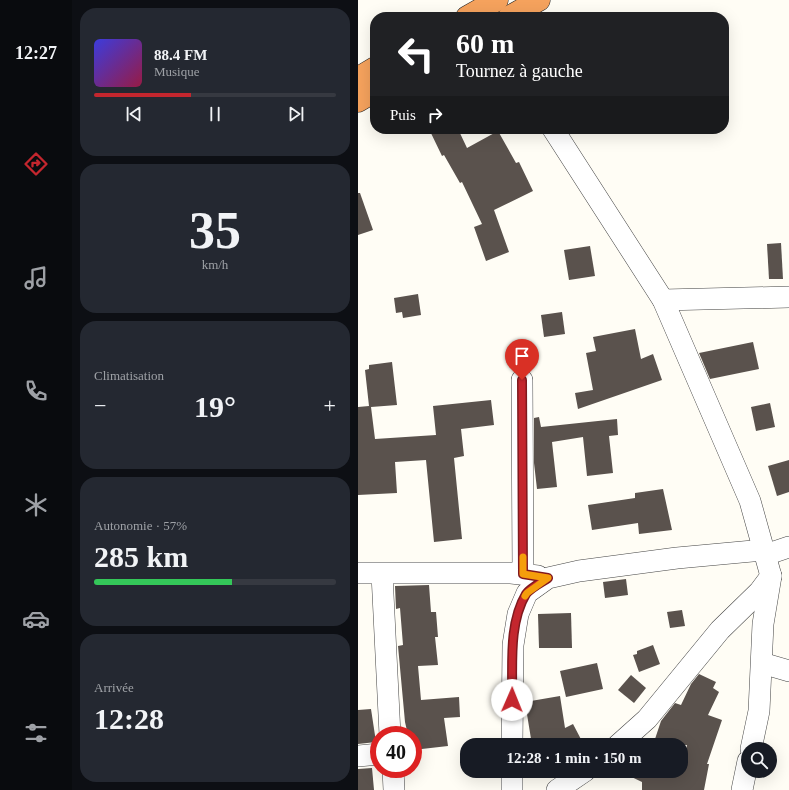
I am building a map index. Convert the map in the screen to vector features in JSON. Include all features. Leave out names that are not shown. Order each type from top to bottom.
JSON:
[{"type":"highway","points":[[476,12],[497,0]]},
{"type":"highway","points":[[518,12],[539,0]]},
{"type":"highway","points":[[358,78],[370,71]]},
{"type":"highway","points":[[358,100],[370,94]]},
{"type":"street","points":[[556,134],[663,300],[750,501],[771,576],[763,624],[759,711],[752,742]]},
{"type":"street","points":[[663,300],[789,297]]},
{"type":"street","points":[[522,380],[523,574]]},
{"type":"street","points":[[358,573],[523,574],[548,578],[579,571],[609,567],[765,552],[789,547]]},
{"type":"street","points":[[382,574],[390,726]]},
{"type":"street","points":[[626,738],[647,719],[720,630],[759,592],[771,576]]},
{"type":"street","points":[[512,738],[513,645],[518,614],[527,593],[548,578]]},
{"type":"street","points":[[762,664],[789,671]]},
{"type":"street","points":[[358,756],[370,755]]},
{"type":"street","points":[[393,778],[394,790]]},
{"type":"street","points":[[512,778],[512,790]]},
{"type":"street","points":[[558,790],[575,778]]},
{"type":"street","points":[[742,790],[744,778]]},
{"type":"building","points":[[431,134],[460,134],[467,148],[493,134],[500,134],[516,163],[519,162],[533,191],[494,210],[509,252],[486,261],[474,227],[482,224],[462,182],[460,183],[444,155],[442,156]]},
{"type":"building","points":[[358,193],[360,193],[373,230],[358,235]]},
{"type":"building","points":[[781,243],[783,279],[769,279],[767,244]]},
{"type":"building","points":[[590,246],[595,276],[569,280],[564,250]]},
{"type":"building","points":[[418,294],[421,315],[403,318],[402,312],[396,313],[394,298]]},
{"type":"building","points":[[562,312],[565,334],[544,337],[541,315]]},
{"type":"building","points":[[635,329],[641,359],[653,354],[662,380],[578,409],[575,393],[593,390],[586,353],[596,351],[593,337]]},
{"type":"building","points":[[753,342],[759,369],[710,379],[699,353]]},
{"type":"building","points":[[392,362],[397,405],[371,407],[375,439],[436,435],[433,406],[491,400],[494,425],[461,429],[464,456],[454,458],[462,539],[434,542],[426,460],[395,462],[397,493],[358,495],[358,407],[369,406],[365,370],[369,369],[369,365]]},
{"type":"building","points":[[770,403],[775,427],[756,431],[751,407]]},
{"type":"building","points":[[539,417],[541,427],[617,419],[618,435],[609,436],[613,473],[587,476],[583,437],[552,442],[557,487],[537,489],[534,463],[534,418]]},
{"type":"building","points":[[789,460],[789,492],[777,496],[768,466]]},
{"type":"building","points":[[663,489],[672,530],[639,534],[638,523],[592,530],[588,505],[635,498],[635,493]]},
{"type":"building","points":[[626,579],[628,595],[605,598],[603,582]]},
{"type":"building","points":[[429,585],[431,612],[436,612],[438,637],[435,637],[438,665],[418,666],[421,700],[459,697],[460,717],[444,718],[448,746],[422,749],[422,726],[406,726],[398,646],[403,645],[400,608],[396,609],[395,586]]},
{"type":"building","points":[[682,610],[685,626],[670,628],[667,612]]},
{"type":"building","points":[[571,613],[572,648],[539,648],[538,614]]},
{"type":"building","points":[[653,645],[660,664],[639,672],[633,655],[637,654],[637,651]]},
{"type":"building","points":[[597,663],[603,689],[566,697],[560,671]]},
{"type":"building","points":[[699,674],[716,682],[713,688],[719,692],[708,715],[722,720],[707,764],[709,764],[704,790],[642,790],[642,782],[634,778],[688,778],[688,738],[655,738],[661,721],[675,703],[681,705],[691,684]]},
{"type":"building","points":[[631,675],[646,688],[634,703],[618,690]]},
{"type":"building","points":[[560,696],[565,728],[573,724],[580,738],[531,738],[525,702]]},
{"type":"building","points":[[371,709],[374,726],[370,726],[370,743],[358,744],[358,710]]},
{"type":"building","points":[[370,768],[370,778],[373,778],[374,790],[358,790],[358,769]]},
{"type":"slow traffic","points":[[523,557],[523,574],[548,578],[525,596]]},
{"type":"route","points":[[512,700],[513,645],[518,614],[527,593],[548,578],[523,574],[522,380]]}]
